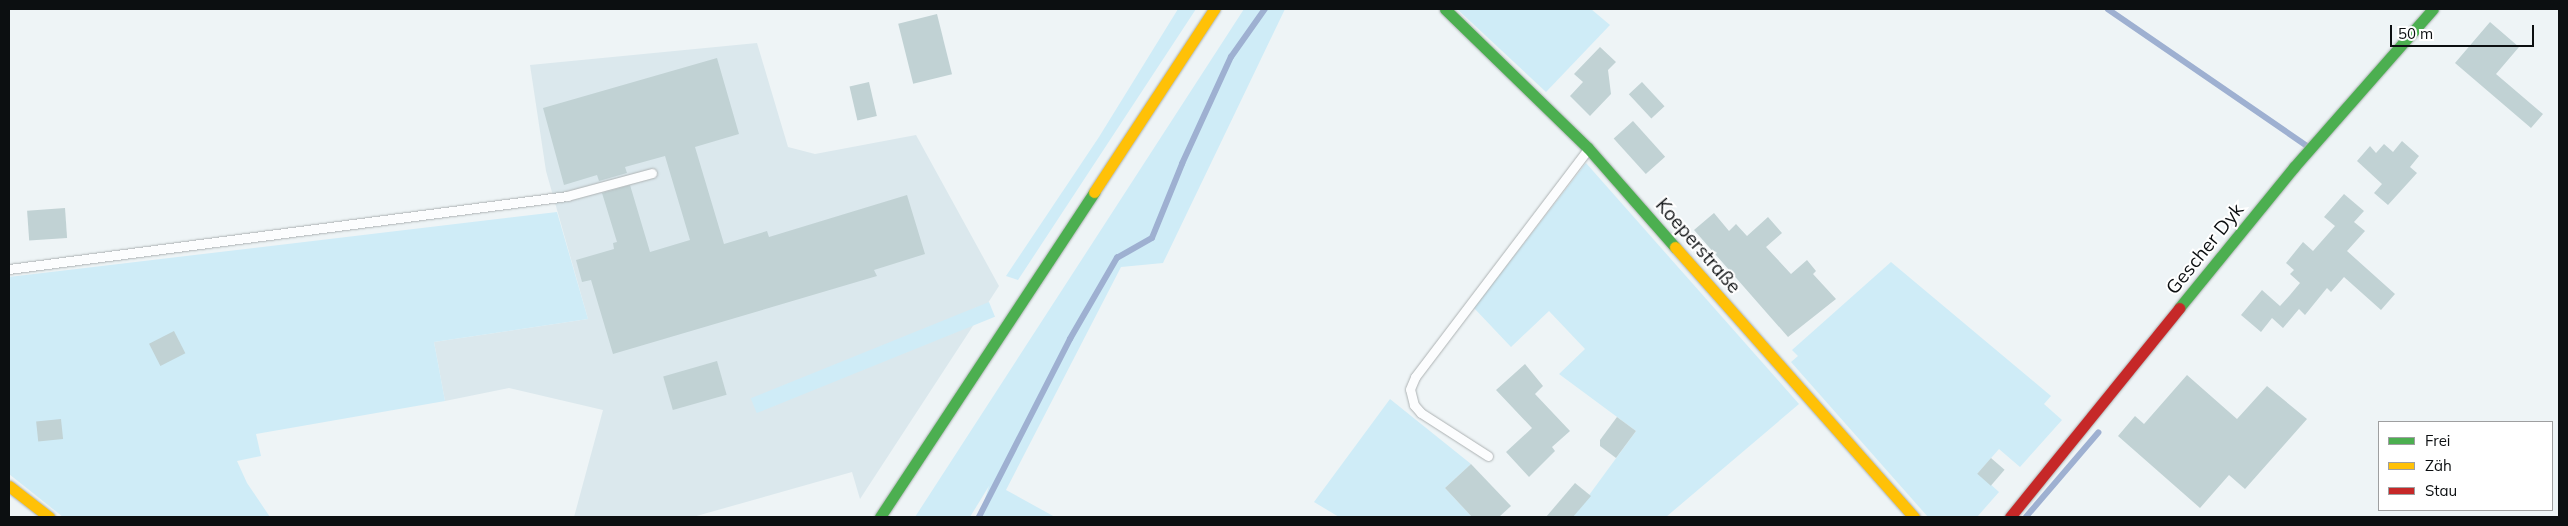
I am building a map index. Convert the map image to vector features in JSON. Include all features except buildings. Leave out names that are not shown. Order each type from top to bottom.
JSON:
[{"type":"street","points":[[880,517],[1214,9]]},
{"type":"street","name":"Koeperstraße","points":[[1445,9],[1588,148],[1914,517]]},
{"type":"street","name":"Gescher Dyk","points":[[2010,517],[2294,167],[2433,9]]},
{"type":"street","points":[[9,486],[48,517]]},
{"type":"lane","points":[[1488,456],[1421,413],[1414,405],[1410,389],[1415,378],[1588,148]]},
{"type":"lane","points":[[9,269],[567,196],[652,173]]},
{"type":"shaded area","points":[[1178,9],[1196,9],[1018,280],[1006,276],[1099,137]]},
{"type":"shaded area","points":[[1244,9],[1285,9],[1163,263],[1121,267],[1006,490],[1055,517],[979,517],[989,486],[970,517],[915,517]]},
{"type":"shaded area","points":[[1457,9],[1591,9],[1610,25],[1546,92]]},
{"type":"shaded area","points":[[757,43],[788,147],[815,154],[916,135],[999,286],[860,499],[852,472],[693,517],[574,517],[603,410],[509,388],[445,401],[434,342],[588,319],[546,171],[530,65]]},
{"type":"shaded area","points":[[1586,163],[1799,404],[1666,517],[1573,517],[1636,431],[1559,374],[1585,349],[1549,311],[1511,347],[1474,308]]},
{"type":"shaded area","points":[[557,212],[588,319],[434,342],[445,401],[256,434],[261,456],[237,461],[247,483],[270,517],[63,517],[9,474],[9,277]]},
{"type":"shaded area","points":[[1891,262],[2051,396],[2044,404],[2062,420],[2020,467],[1999,449],[1978,473],[1999,492],[1977,517],[1928,517],[1791,362],[1798,356],[1792,350]]},
{"type":"shaded area","points":[[989,302],[995,317],[757,413],[751,398]]},
{"type":"shaded area","points":[[1390,399],[1471,464],[1445,488],[1472,517],[1339,517],[1314,502]]},
{"type":"waterway","points":[[979,517],[1070,339],[1117,258],[1152,238],[1182,164],[1231,57],[1265,9]]},
{"type":"waterway","points":[[2108,9],[2306,145]]},
{"type":"waterway","points":[[2026,517],[2098,433]]},
{"type":"traffic: fast","points":[[1445,9],[1588,148],[1675,247]]},
{"type":"traffic: fast","points":[[2179,308],[2294,167],[2433,9]]},
{"type":"traffic: fast","points":[[880,517],[1094,192]]},
{"type":"traffic: slow","points":[[1094,192],[1214,9]]},
{"type":"traffic: slow","points":[[1675,247],[1914,517]]},
{"type":"traffic: slow","points":[[9,486],[49,517]]},
{"type":"traffic: jam","points":[[2010,517],[2179,308]]}]
